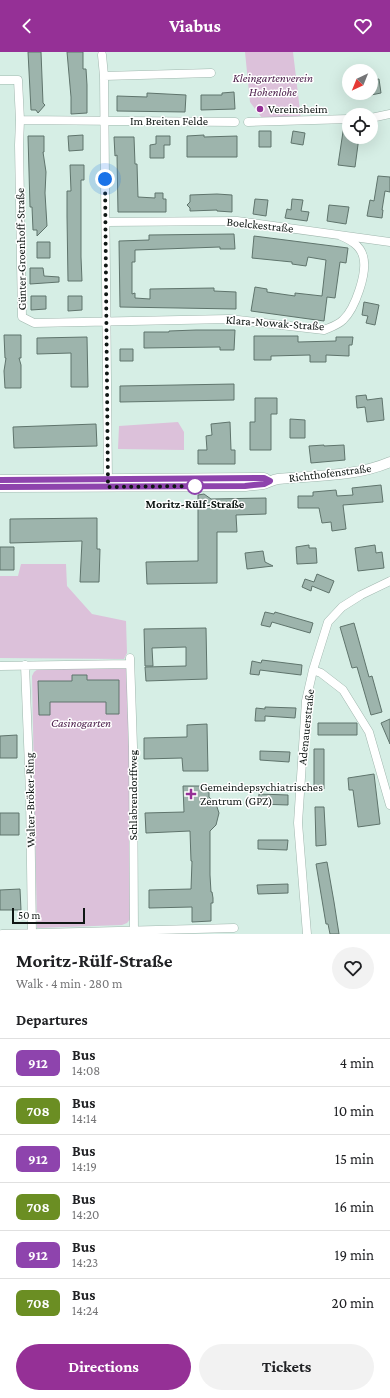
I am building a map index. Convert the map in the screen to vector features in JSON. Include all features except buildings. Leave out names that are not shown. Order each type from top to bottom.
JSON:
[{"type":"street","points":[[102,54],[104,76],[108,483]]},
{"type":"street","points":[[104,76],[211,74]]},
{"type":"street","name":"Günter-Groenhoff-Straße","points":[[0,80],[18,80],[20,120],[19,145],[22,317],[34,323],[106,321]]},
{"type":"street","points":[[378,117],[390,114]]},
{"type":"street","points":[[248,122],[342,119]]},
{"type":"street","points":[[20,120],[104,121]]},
{"type":"street","name":"Im Breiten Felde","points":[[104,121],[235,122]]},
{"type":"street","name":"Boelckestraße","points":[[106,222],[237,221],[390,242]]},
{"type":"street","name":"Klara-Nowak-Straße","points":[[106,321],[229,319],[324,330],[335,326],[343,320],[350,310],[356,298],[364,271],[363,256],[359,247],[341,236]]},
{"type":"street","name":"Richthofenstraße","points":[[0,480],[245,486],[264,484],[270,481],[328,476],[370,469],[390,462]]},
{"type":"street","name":"Richthofenstraße","points":[[0,487],[108,483]]},
{"type":"street","name":"Adenauerstraße","points":[[307,934],[298,823],[306,701],[313,670],[328,622],[342,607],[361,595],[390,581]]},
{"type":"street","name":"Schlabrendorffweg","points":[[26,665],[130,661],[133,747],[134,933]]},
{"type":"street","points":[[0,666],[26,665]]},
{"type":"street","name":"Walter-Bröker-Ring","points":[[26,665],[32,933]]},
{"type":"street","points":[[313,670],[321,673],[343,690],[369,732],[390,805]]},
{"type":"street","points":[[2,934],[134,933],[234,928]]},
{"type":"green space","name":"Kleingartenverein Hohenlohe","points":[[245,52],[293,52],[301,119],[262,118],[250,102]]},
{"type":"green space","points":[[178,422],[184,432],[184,450],[118,449],[119,426]]},
{"type":"green space","points":[[21,564],[66,564],[67,586],[92,614],[126,621],[127,653],[124,659],[0,658],[0,576],[18,576]]},
{"type":"green space","name":"Casinogarten","points":[[128,667],[131,918],[127,923],[122,925],[37,928],[32,676],[38,669]]},
{"type":"bus line","name":"912","points":[[0,480],[264,478],[270,481],[264,484],[245,486],[0,487]]},
{"type":"place","name":"Vereinsheim","points":[[260,109]]},
{"type":"place","name":"Moritz-Rülf-Straße","points":[[195,486]]},
{"type":"place","name":"Gemeindepsychiatrisches Zentrum (GPZ)","points":[[191,794]]},
{"type":"route","points":[[105,179],[108,487],[200,486],[195,486]]}]
